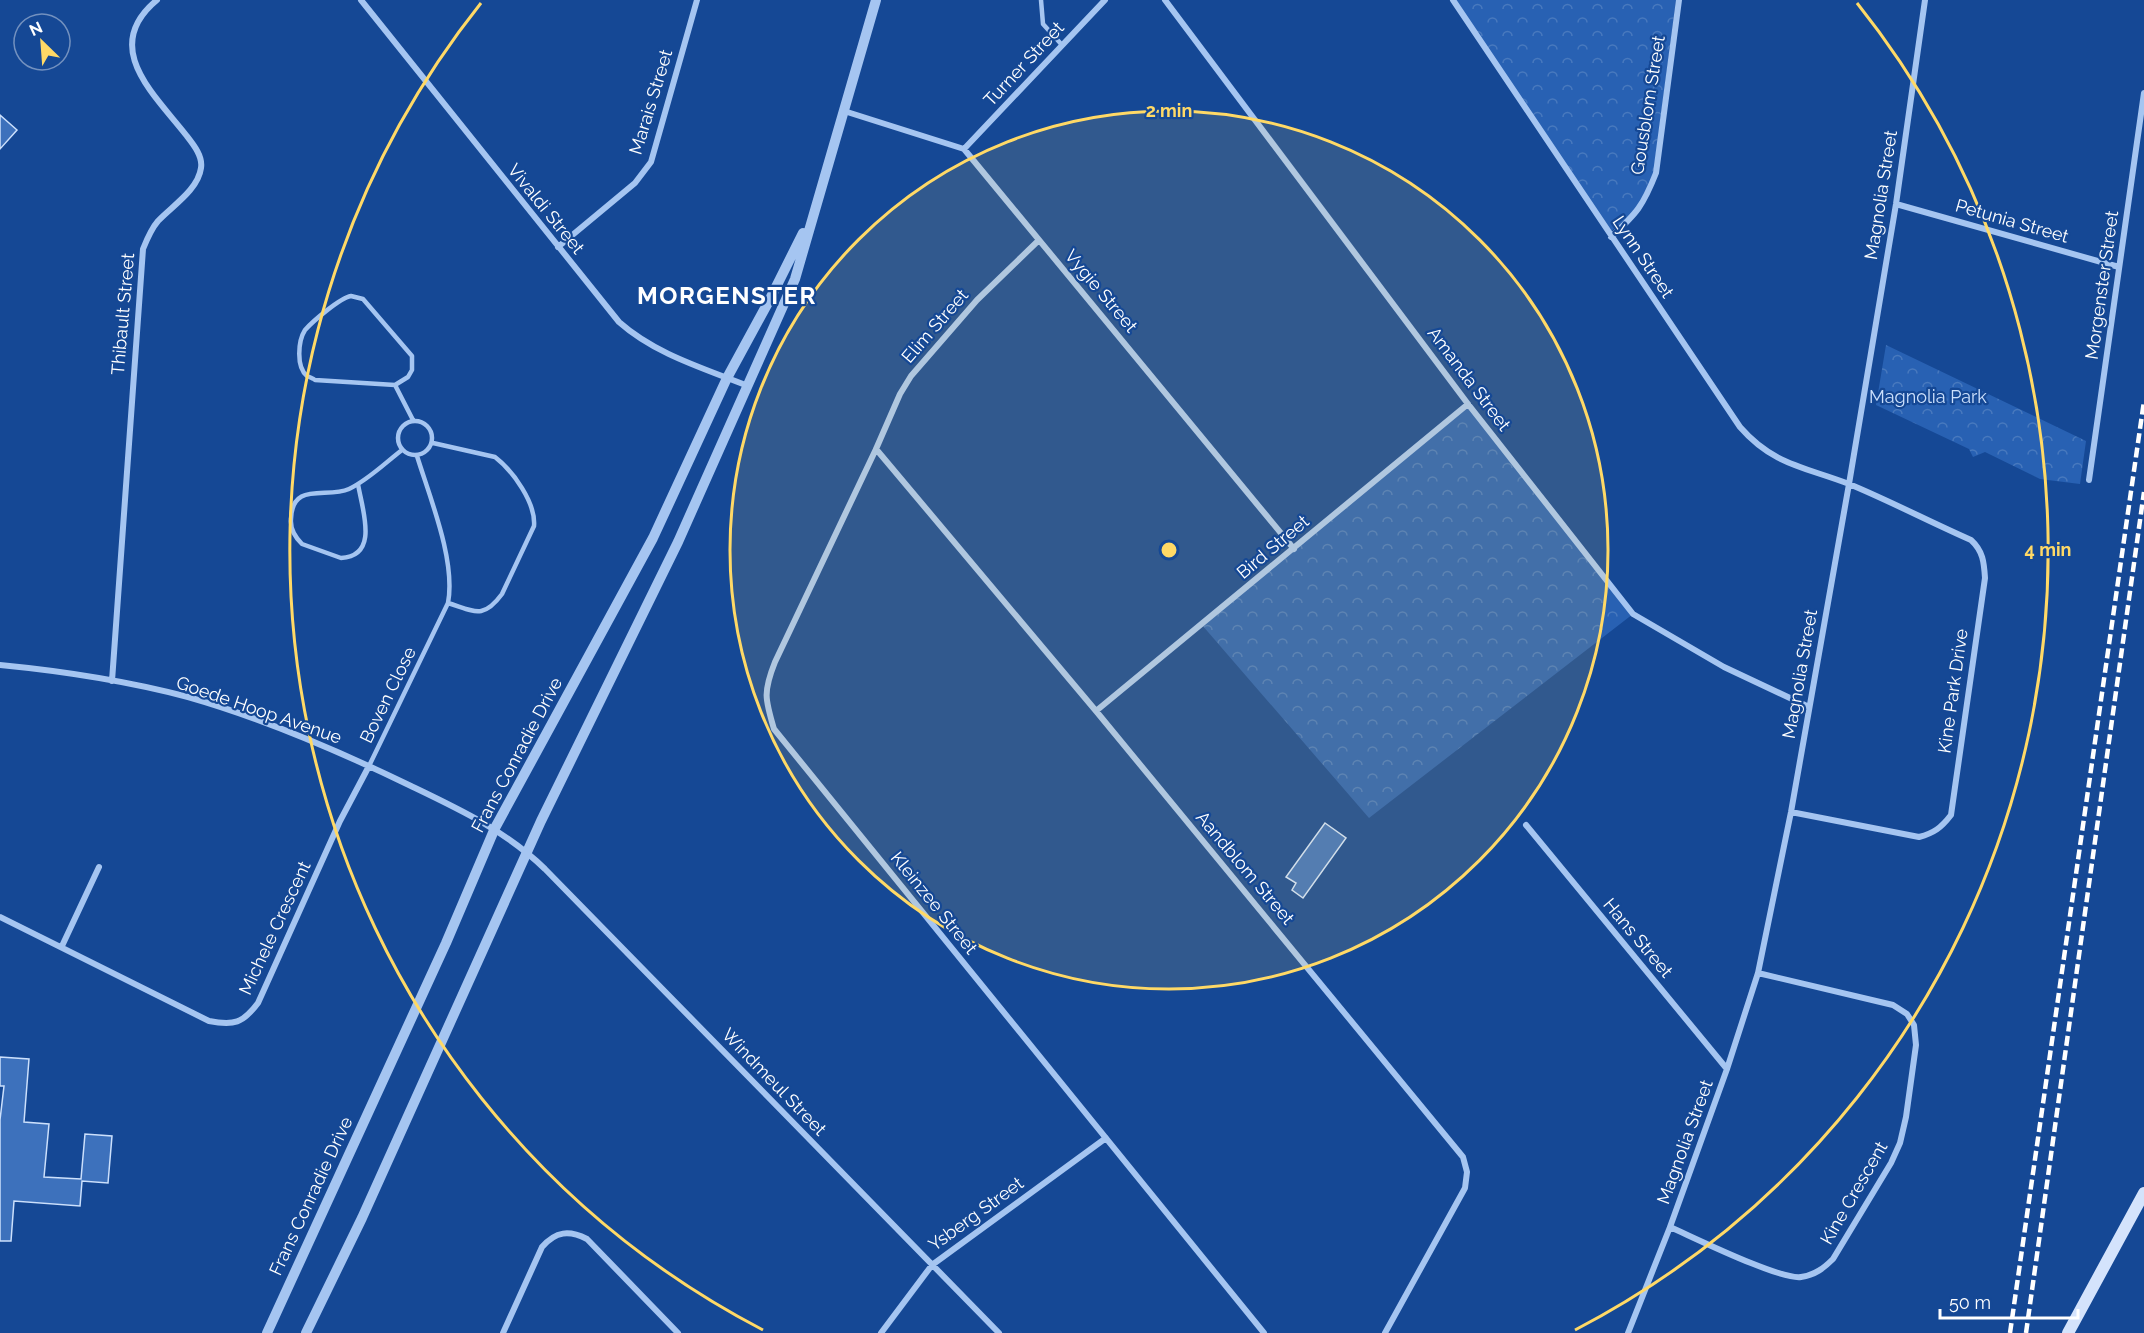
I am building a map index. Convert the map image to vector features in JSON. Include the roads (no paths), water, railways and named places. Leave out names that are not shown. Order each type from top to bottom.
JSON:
[{"type":"main road","points":[[2068,1333],[2144,1193]]},
{"type":"street","name":"Thibault Street","points":[[112,681],[143,249],[148,235],[157,222],[199,177],[201,166],[194,146],[142,80],[131,53],[132,37],[137,21],[157,0]]},
{"type":"street","name":"Vivaldi Street","points":[[361,0],[618,322],[656,349],[748,386]]},
{"type":"street","name":"Marais Street","points":[[558,247],[635,183],[651,162],[697,0]]},
{"type":"street","name":"Frans Conradie Drive","points":[[306,1333],[362,1218],[528,852],[678,542],[795,279],[876,0]]},
{"type":"street","name":"Turner Street","points":[[964,149],[1105,0]]},
{"type":"street","name":"Amanda Street","points":[[1165,0],[1468,404],[1633,614],[1724,667],[1809,707]]},
{"type":"street","name":"Lynn Street","points":[[1453,0],[1740,427],[1754,443],[1769,454],[1849,484]]},
{"type":"street","name":"Gousblom Street","points":[[1611,237],[1637,213],[1656,173],[1678,0]]},
{"type":"street","name":"Magnolia Street","points":[[1628,1333],[1670,1227],[1727,1069],[1758,973],[1791,812],[1849,484],[1896,204],[1925,0]]},
{"type":"street","name":"Morgenster Street","points":[[2089,480],[2144,93]]},
{"type":"street","points":[[844,111],[964,149]]},
{"type":"street","name":"Vygie Street","points":[[964,149],[1294,549]]},
{"type":"street","name":"Frans Conradie Drive","points":[[267,1333],[446,943],[495,828],[653,538],[727,378],[771,299],[817,203]]},
{"type":"street","name":"Petunia Street","points":[[1896,204],[2119,267]]},
{"type":"street","name":"Elim Street","points":[[876,449],[910,376],[977,300],[1039,240]]},
{"type":"street","name":"Bird Street","points":[[1096,711],[1468,404]]},
{"type":"street","name":"Aandblom Street","points":[[876,449],[1096,711],[1463,1157],[1467,1173],[1465,1188],[1385,1333]]},
{"type":"street","name":"Kleinzee Street","points":[[876,449],[769,678],[765,693],[774,729],[1264,1333]]},
{"type":"street","name":"Kine Park Drive","points":[[1791,812],[1918,837],[1933,833],[1942,827],[1951,814],[1985,578],[1984,561],[1980,548],[1971,540],[1849,484]]},
{"type":"street","name":"Goede Hoop Avenue","points":[[0,665],[112,681],[188,697],[266,724],[369,766],[495,828]]},
{"type":"street","name":"Michele Crescent","points":[[0,917],[209,1021],[224,1024],[238,1022],[247,1017],[258,1003],[340,821],[369,766]]},
{"type":"street","name":"Hans Street","points":[[1526,825],[1727,1069]]},
{"type":"street","name":"Windmeul Street","points":[[495,828],[528,852],[999,1333]]},
{"type":"street","points":[[62,946],[99,867]]},
{"type":"street","name":"Kine Crescent","points":[[1670,1227],[1774,1272],[1800,1278],[1821,1271],[1833,1259],[1891,1163],[1900,1143],[1916,1045],[1914,1025],[1907,1014],[1893,1005],[1758,973]]},
{"type":"street","name":"Ysberg Street","points":[[881,1333],[932,1265],[1106,1138]]},
{"type":"street","points":[[503,1333],[542,1247],[550,1237],[568,1232],[587,1239],[678,1333]]},
{"type":"lane","points":[[1041,0],[1043,24],[1062,45]]},
{"type":"lane","points":[[346,297],[363,299],[412,356],[412,370],[408,377],[395,385],[315,380],[307,376],[299,364],[300,347],[305,331],[346,297]]},
{"type":"lane","points":[[395,385],[413,420]]},
{"type":"lane","points":[[413,420],[425,423],[432,431],[433,443],[427,452],[417,456],[409,455],[402,450],[398,441],[399,432],[405,424],[413,420]]},
{"type":"lane","points":[[417,456],[441,535],[449,572],[451,588],[448,603],[483,612],[502,594],[534,526],[535,517],[528,499],[503,463],[495,457],[433,443]]},
{"type":"lane","points":[[358,484],[366,534],[365,546],[361,550],[348,558],[341,558],[297,539],[290,522],[296,501],[309,494],[342,492],[358,484],[402,450]]},
{"type":"lane","name":"Boven Close","points":[[369,766],[448,603]]},
{"type":"railway","points":[[2010,1333],[2144,401]]},
{"type":"railway","points":[[2026,1333],[2144,492]]},
{"type":"district","name":"MORGENSTER","points":[[727,296]]},
{"type":"park label","name":"Magnolia Park","points":[[1928,397]]}]
